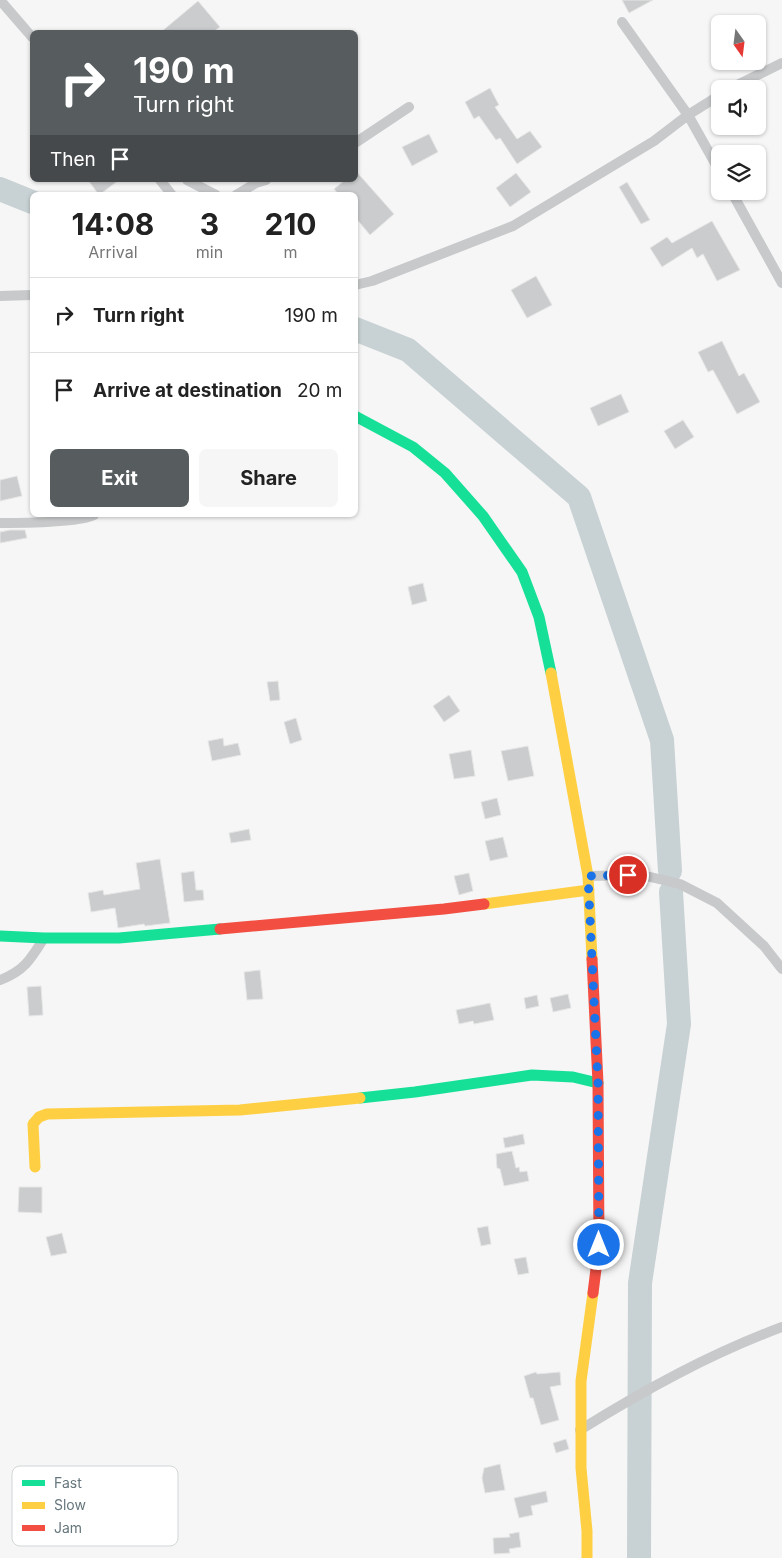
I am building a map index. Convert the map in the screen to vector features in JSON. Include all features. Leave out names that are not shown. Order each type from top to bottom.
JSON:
[{"type":"street","points":[[0,0],[30,36]]},
{"type":"street","points":[[622,22],[688,115],[711,156]]},
{"type":"street","points":[[747,80],[782,63]]},
{"type":"street","points":[[358,283],[372,281],[513,226],[654,141],[688,115],[711,101]]},
{"type":"street","points":[[358,141],[410,107]]},
{"type":"street","points":[[162,182],[170,192]]},
{"type":"street","points":[[191,182],[208,192]]},
{"type":"street","points":[[241,192],[259,182]]},
{"type":"street","points":[[736,200],[782,283]]},
{"type":"street","points":[[0,296],[30,295]]},
{"type":"street","points":[[358,418],[413,447],[445,473],[483,516],[522,572],[539,617],[563,734],[588,876],[598,1083],[599,1245],[581,1381],[581,1476],[587,1531],[587,1558]]},
{"type":"street","points":[[0,524],[73,520],[91,517]]},
{"type":"street","points":[[588,876],[642,875],[680,884],[717,903],[764,946],[782,969]]},
{"type":"street","points":[[0,936],[120,938],[444,909],[589,890]]},
{"type":"street","points":[[0,980],[12,976],[22,969],[29,962],[44,938]]},
{"type":"street","points":[[35,1167],[33,1124],[36,1119],[43,1115],[53,1113],[240,1110],[415,1092],[532,1075],[573,1077],[598,1083]]},
{"type":"street","points":[[580,1430],[640,1393],[697,1363],[751,1338],[782,1327]]},
{"type":"building","points":[[622,0],[653,0],[629,13]]},
{"type":"building","points":[[198,1],[220,27],[216,30],[163,30]]},
{"type":"building","points":[[490,88],[499,105],[495,107],[517,139],[530,131],[542,147],[517,164],[500,138],[496,140],[479,116],[474,119],[465,102]]},
{"type":"building","points":[[429,134],[438,152],[412,166],[402,147]]},
{"type":"building","points":[[358,173],[394,214],[370,235],[358,221],[358,192],[336,192],[334,189],[343,182],[358,182]]},
{"type":"building","points":[[516,173],[531,192],[510,207],[496,188]]},
{"type":"building","points":[[89,182],[116,182],[103,192],[97,192]]},
{"type":"building","points":[[627,182],[650,220],[641,224],[619,187]]},
{"type":"building","points":[[712,221],[740,270],[717,281],[703,254],[697,258],[692,248],[662,267],[650,248],[667,237],[672,243]]},
{"type":"building","points":[[536,276],[552,305],[527,318],[511,290]]},
{"type":"building","points":[[722,341],[739,376],[744,373],[760,402],[737,414],[713,370],[708,372],[698,352]]},
{"type":"building","points":[[621,394],[629,412],[598,426],[590,408]]},
{"type":"building","points":[[683,420],[694,437],[675,449],[664,431]]},
{"type":"building","points":[[17,476],[22,496],[0,501],[0,480]]},
{"type":"building","points":[[25,530],[27,538],[0,543],[0,532]]},
{"type":"building","points":[[423,583],[427,601],[412,605],[408,587]]},
{"type":"building","points":[[278,681],[280,700],[270,701],[267,682]]},
{"type":"building","points":[[449,695],[460,711],[444,722],[433,706]]},
{"type":"building","points":[[296,718],[302,740],[290,744],[284,722]]},
{"type":"building","points":[[223,738],[224,746],[238,743],[241,755],[212,761],[208,741]]},
{"type":"building","points":[[528,746],[534,776],[508,781],[501,751]]},
{"type":"building","points":[[471,750],[475,776],[454,779],[449,754]]},
{"type":"building","points":[[497,798],[501,815],[485,819],[481,802]]},
{"type":"building","points":[[249,829],[251,840],[231,843],[229,833]]},
{"type":"building","points":[[503,837],[508,857],[490,861],[485,841]]},
{"type":"building","points":[[160,859],[170,923],[118,928],[115,908],[91,912],[88,893],[103,890],[104,895],[140,889],[136,863]]},
{"type":"building","points":[[194,871],[196,890],[203,890],[204,900],[184,902],[181,873]]},
{"type":"building","points":[[469,873],[473,891],[459,895],[454,876]]},
{"type":"building","points":[[260,970],[263,999],[247,1000],[244,972]]},
{"type":"building","points":[[41,986],[43,1015],[29,1016],[27,987]]},
{"type":"building","points":[[568,994],[571,1008],[553,1012],[550,998]]},
{"type":"building","points":[[537,995],[539,1006],[526,1009],[524,998]]},
{"type":"building","points":[[490,1003],[494,1020],[474,1024],[473,1021],[459,1024],[456,1010]]},
{"type":"building","points":[[523,1134],[525,1144],[505,1148],[503,1138]]},
{"type":"building","points":[[512,1151],[516,1168],[519,1167],[520,1172],[527,1171],[529,1181],[504,1186],[500,1169],[497,1168],[496,1154]]},
{"type":"building","points":[[19,1187],[42,1187],[42,1213],[18,1212]]},
{"type":"building","points":[[488,1226],[491,1244],[481,1246],[477,1228]]},
{"type":"building","points":[[62,1233],[67,1253],[51,1256],[46,1237]]},
{"type":"building","points":[[526,1257],[529,1273],[518,1275],[514,1259]]},
{"type":"building","points":[[536,1372],[537,1374],[560,1372],[561,1385],[550,1387],[559,1420],[541,1425],[533,1398],[530,1398],[524,1376]]},
{"type":"building","points":[[566,1439],[569,1449],[556,1453],[553,1443]]},
{"type":"building","points":[[500,1464],[505,1490],[485,1493],[482,1478],[484,1468]]},
{"type":"building","points":[[546,1491],[548,1502],[531,1506],[533,1515],[519,1518],[514,1498]]},
{"type":"building","points":[[519,1532],[521,1547],[509,1549],[510,1553],[494,1554],[493,1538],[510,1537],[509,1534]]},
{"type":"waterway","points":[[0,189],[30,201]]},
{"type":"waterway","points":[[358,330],[408,350],[579,497],[662,740],[670,871]]},
{"type":"waterway","points":[[639,1558],[640,1283],[679,1024],[671,892]]},
{"type":"traffic: fast","points":[[358,418],[413,447],[445,473],[483,516],[522,572],[539,617],[551,673]]},
{"type":"traffic: fast","points":[[0,936],[119,938],[220,929]]},
{"type":"traffic: fast","points":[[360,1098],[532,1075],[573,1077],[598,1083]]},
{"type":"traffic: slow","points":[[551,673],[588,876],[592,959]]},
{"type":"traffic: slow","points":[[484,904],[589,890]]},
{"type":"traffic: slow","points":[[35,1167],[33,1124],[39,1117],[47,1114],[240,1110],[360,1098]]},
{"type":"traffic: slow","points":[[587,1558],[587,1531],[581,1468],[581,1381],[593,1293]]},
{"type":"traffic: jam","points":[[220,929],[484,904]]},
{"type":"traffic: jam","points":[[592,959],[598,1083],[599,1245],[593,1293]]},
{"type":"route","points":[[599,1245],[598,1083],[588,876],[628,875]]}]
